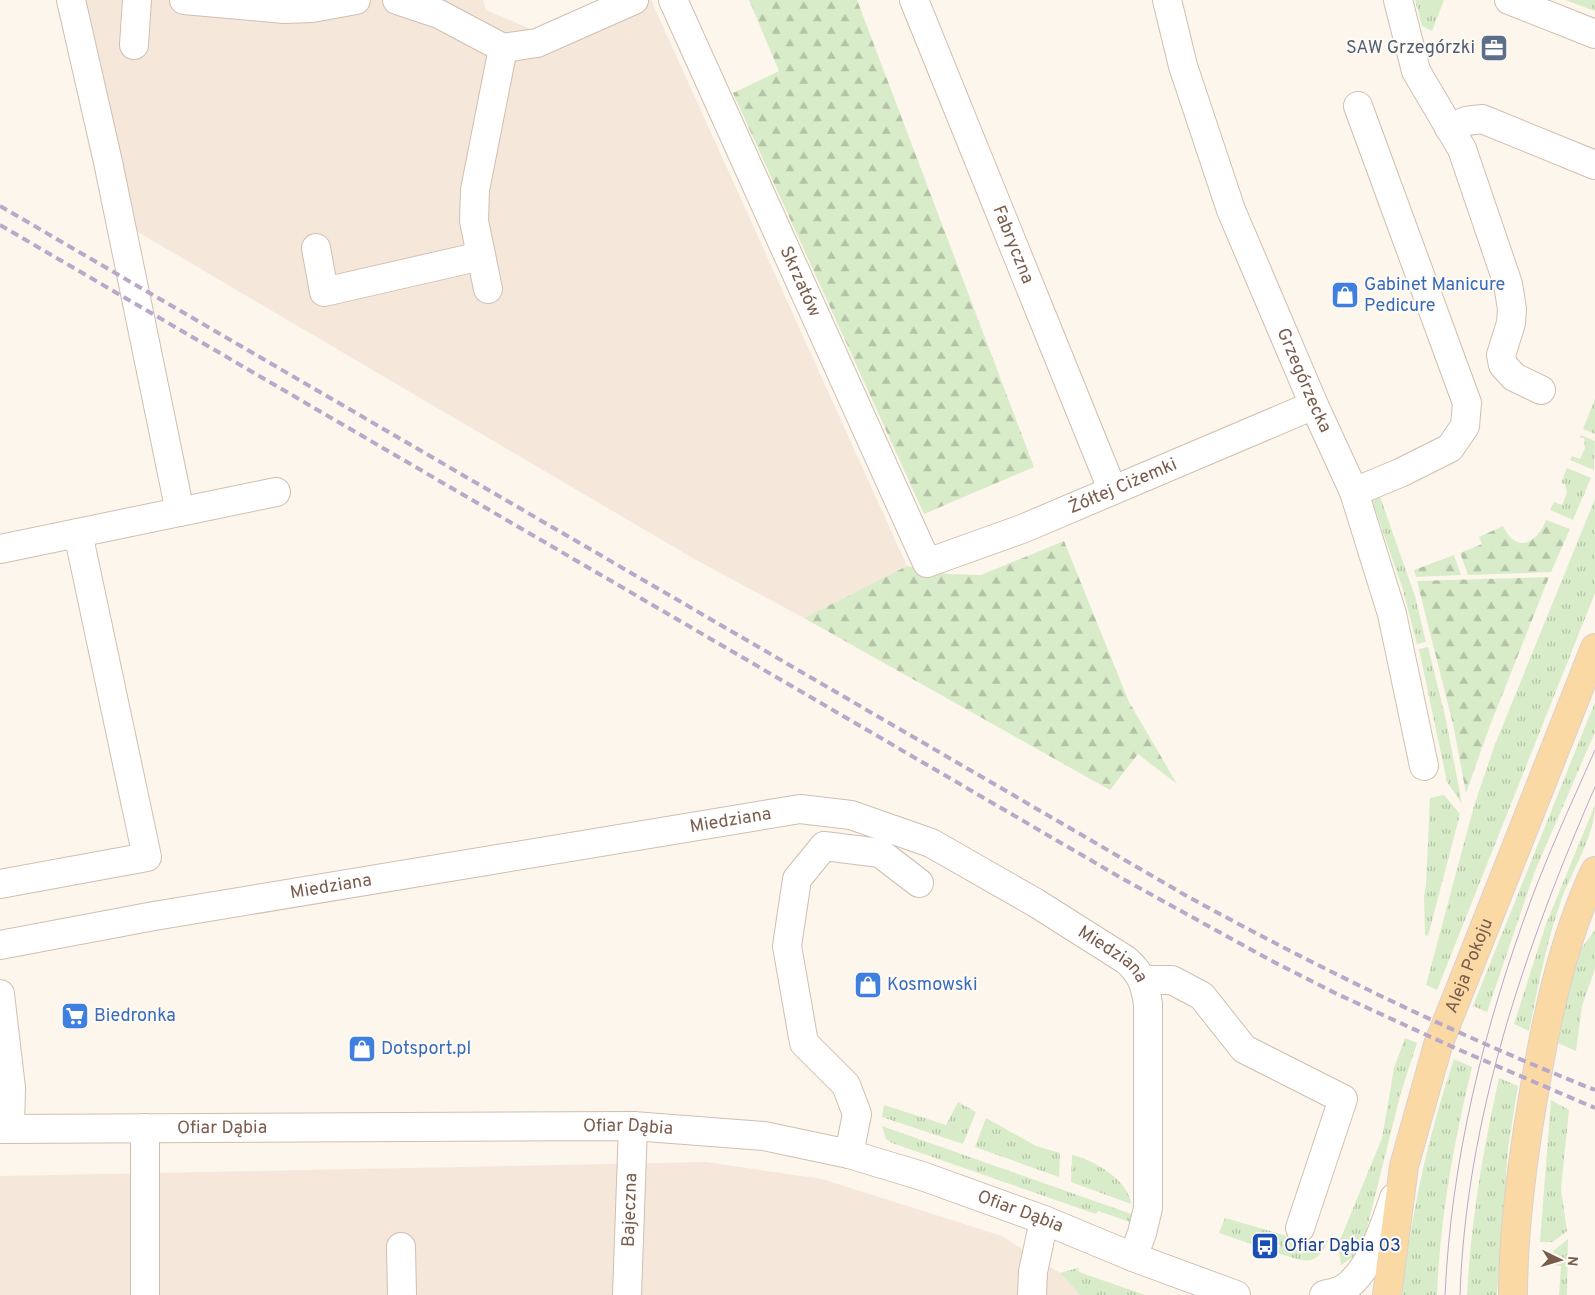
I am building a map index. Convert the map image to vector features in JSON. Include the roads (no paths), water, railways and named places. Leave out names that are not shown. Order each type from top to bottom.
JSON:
[{"type":"main road","name":"Aleja Pokoju","points":[[1388,1295],[1404,1166],[1421,1099],[1454,1001],[1595,648]]},
{"type":"main road","points":[[1513,1295],[1516,1217],[1541,1052],[1561,964],[1580,906],[1595,871]]},
{"type":"street","points":[[71,0],[108,162],[180,512]]},
{"type":"street","points":[[134,45],[137,0]]},
{"type":"street","points":[[184,0],[284,9],[312,8],[356,0]]},
{"type":"street","points":[[397,0],[439,14],[503,48],[537,43],[634,0]]},
{"type":"street","name":"Skrzatów","points":[[673,0],[928,563]]},
{"type":"street","name":"Fabryczna","points":[[914,0],[1112,489]]},
{"type":"street","name":"Grzegórzecka","points":[[1166,0],[1184,66],[1231,210],[1314,405],[1354,492],[1392,614],[1424,766]]},
{"type":"street","points":[[1509,0],[1595,34]]},
{"type":"street","points":[[1398,1],[1416,71],[1462,149],[1512,302],[1511,323],[1501,355],[1503,365],[1514,377],[1541,390]]},
{"type":"street","points":[[488,290],[474,220],[475,190],[503,48]]},
{"type":"street","points":[[1354,492],[1400,473],[1450,448],[1465,426],[1467,403],[1358,106]]},
{"type":"street","points":[[1449,128],[1466,121],[1482,119],[1595,165]]},
{"type":"street","points":[[316,248],[324,292],[480,256]]},
{"type":"street","name":"Żółtej Ciżemki","points":[[928,563],[1015,531],[1314,405]]},
{"type":"street","points":[[0,549],[276,492]]},
{"type":"street","points":[[0,884],[146,857],[78,533]]},
{"type":"street","name":"Miedziana","points":[[0,945],[154,916],[800,809],[844,814],[931,843],[1036,903],[1118,955],[1138,971],[1143,980],[1148,1004],[1148,1208],[1142,1233],[1133,1257]]},
{"type":"street","points":[[837,847],[844,814]]},
{"type":"street","points":[[849,1154],[857,1114],[846,1085],[804,1043],[787,946],[797,879],[824,846],[880,854],[919,883]]},
{"type":"street","points":[[1143,980],[1172,980],[1202,996],[1244,1049],[1344,1099],[1300,1228]]},
{"type":"street","points":[[0,994],[11,1088],[5,1129]]},
{"type":"street","name":"Ofiar Dąbia","points":[[5,1129],[633,1126],[764,1136],[849,1154],[922,1176],[1044,1220],[1133,1257],[1237,1294]]},
{"type":"street","name":"Bajeczna","points":[[627,1295],[633,1126]]},
{"type":"street","points":[[145,1128],[145,1295]]},
{"type":"street","points":[[1324,1295],[1347,1287],[1365,1264],[1380,1237],[1404,1166]]},
{"type":"street","points":[[1032,1295],[1033,1272],[1044,1220]]},
{"type":"street","points":[[401,1247],[402,1295]]},
{"type":"tram line","points":[[1445,1295],[1448,1244],[1454,1194],[1462,1144],[1485,1045],[1514,948],[1531,900],[1595,750]]},
{"type":"tram line","points":[[1460,1295],[1465,1229],[1474,1164],[1487,1099],[1504,1035],[1545,909],[1595,787]]},
{"type":"railway","points":[[0,206],[1185,895],[1387,999],[1542,1069],[1595,1090]]},
{"type":"railway","points":[[0,225],[1123,879],[1270,960],[1337,994],[1455,1048],[1595,1108]]},
{"type":"place","name":"SAW Grzegórzki","points":[[1494,48]]},
{"type":"place","name":"Gabinet Manicure Pedicure","points":[[1345,295]]},
{"type":"place","name":"Kosmowski","points":[[868,985]]},
{"type":"place","name":"Biedronka","points":[[75,1016]]},
{"type":"place","name":"Dotsport.pl","points":[[362,1049]]},
{"type":"place","name":"Ofiar Dąbia 03","points":[[1265,1246]]}]
